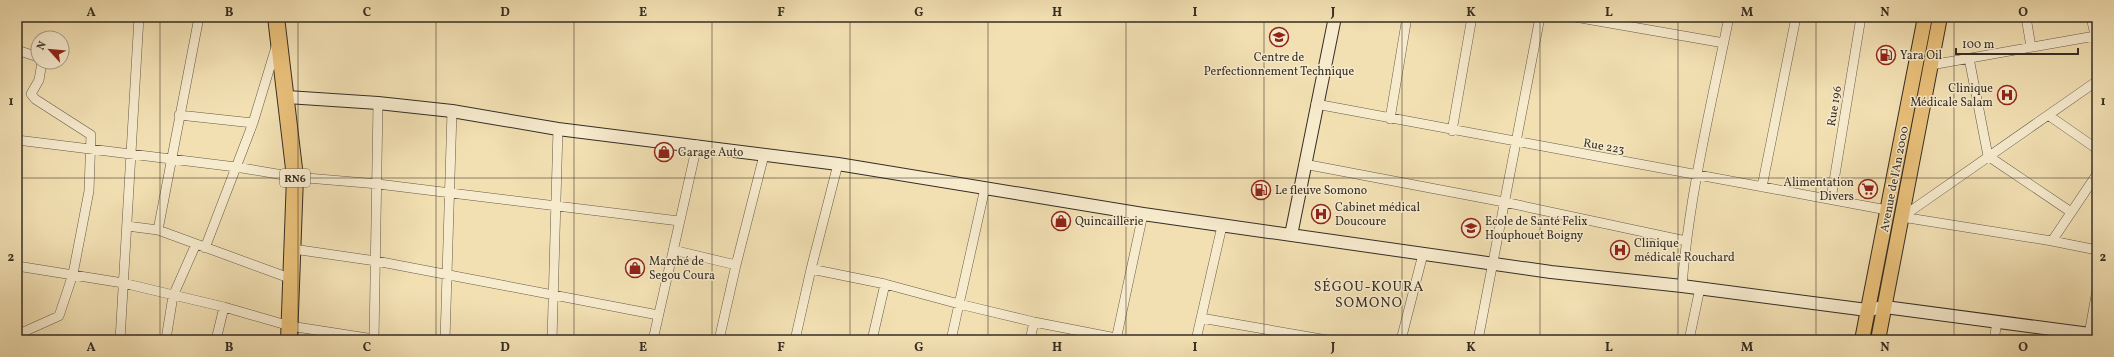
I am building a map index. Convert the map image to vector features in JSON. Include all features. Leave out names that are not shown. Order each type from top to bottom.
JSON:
[{"type":"highway","name":"RN6","points":[[276,17],[295,177],[289,333]]},
{"type":"main road","name":"Avenue de l'An 2000","points":[[1862,340],[1926,17]]},
{"type":"main road","name":"Avenue de l'An 2000","points":[[1878,340],[1940,17]]},
{"type":"street","points":[[120,340],[139,17]]},
{"type":"street","points":[[158,230],[199,17]]},
{"type":"street","points":[[1291,235],[1316,104],[1335,17]]},
{"type":"street","points":[[1390,118],[1407,17]]},
{"type":"street","points":[[1452,131],[1472,17]]},
{"type":"street","points":[[1478,340],[1540,17]]},
{"type":"street","points":[[1575,17],[1724,44]]},
{"type":"street","points":[[1682,286],[1686,241],[1697,175],[1729,17]]},
{"type":"street","points":[[1762,187],[1796,17]]},
{"type":"street","name":"Rue 196","points":[[1831,198],[1861,17]]},
{"type":"street","points":[[2026,17],[2031,47]]},
{"type":"street","points":[[1931,64],[2031,47],[2096,40],[2091,17]]},
{"type":"street","points":[[205,248],[253,123],[278,38]]},
{"type":"street","points":[[17,50],[30,54]]},
{"type":"street","points":[[1969,58],[1988,156],[2071,212]]},
{"type":"street","points":[[19,335],[59,316],[73,274],[88,191],[91,135],[35,99],[31,94],[39,80],[41,70]]},
{"type":"street","points":[[1902,217],[2097,81]]},
{"type":"street","points":[[286,97],[378,103],[452,111],[558,129],[697,145],[838,164],[1222,226],[1551,272],[1700,288],[1867,310],[1884,307],[2091,336],[2097,290]]},
{"type":"street","points":[[17,266],[123,283],[224,307],[289,333],[376,340],[378,103]]},
{"type":"street","name":"Rue 223","points":[[1316,104],[1452,131],[1831,198],[1887,210]]},
{"type":"street","points":[[445,340],[452,111]]},
{"type":"street","points":[[180,115],[253,123]]},
{"type":"street","points":[[2048,115],[2097,149]]},
{"type":"street","points":[[552,340],[558,129]]},
{"type":"street","points":[[17,140],[236,167],[295,177],[378,184],[679,221]]},
{"type":"street","points":[[653,340],[697,145]]},
{"type":"street","points":[[719,340],[764,154]]},
{"type":"street","points":[[795,340],[811,269],[838,164]]},
{"type":"street","points":[[1304,164],[1504,202],[1686,241]]},
{"type":"street","points":[[2052,241],[2097,174]]},
{"type":"street","points":[[951,340],[985,188]]},
{"type":"street","points":[[811,269],[885,284],[1034,322],[1116,339],[1144,214]]},
{"type":"street","points":[[1902,217],[2052,241],[2097,250]]},
{"type":"street","points":[[127,226],[158,230],[292,279]]},
{"type":"street","points":[[1196,340],[1222,226]]},
{"type":"street","points":[[169,340],[166,339],[173,296],[196,244]]},
{"type":"street","points":[[293,249],[376,261],[658,315]]},
{"type":"street","points":[[673,250],[736,265]]},
{"type":"street","points":[[1401,340],[1423,254]]},
{"type":"street","points":[[872,340],[885,284]]},
{"type":"street","points":[[1689,340],[1700,288]]},
{"type":"street","points":[[216,340],[224,307]]},
{"type":"street","points":[[1201,318],[1322,340]]},
{"type":"street","points":[[1030,340],[1034,322]]},
{"type":"street","points":[[1994,340],[1997,322]]},
{"type":"place","name":"Centre de Perfectionnement Technique","points":[[1279,37]]},
{"type":"place","name":"Yara Oil","points":[[1886,55]]},
{"type":"place","name":"Clinique Médicale Salam","points":[[2007,95]]},
{"type":"place","name":"Garage Auto","points":[[664,152]]},
{"type":"place","name":"Alimentation Divers","points":[[1868,189]]},
{"type":"place","name":"Le fleuve Somono","points":[[1261,190]]},
{"type":"place","name":"Cabinet médical Doucoure","points":[[1321,214]]},
{"type":"place","name":"Quincaillerie","points":[[1061,221]]},
{"type":"place","name":"Ecole de Santé Felix Houphouet Boigny","points":[[1471,228]]},
{"type":"place","name":"Clinique médicale Rouchard","points":[[1620,250]]},
{"type":"place","name":"Marché de Segou Coura","points":[[635,268]]},
{"type":"district","name":"SÉGOU-KOURA SOMONO","points":[[1369,294]]}]
